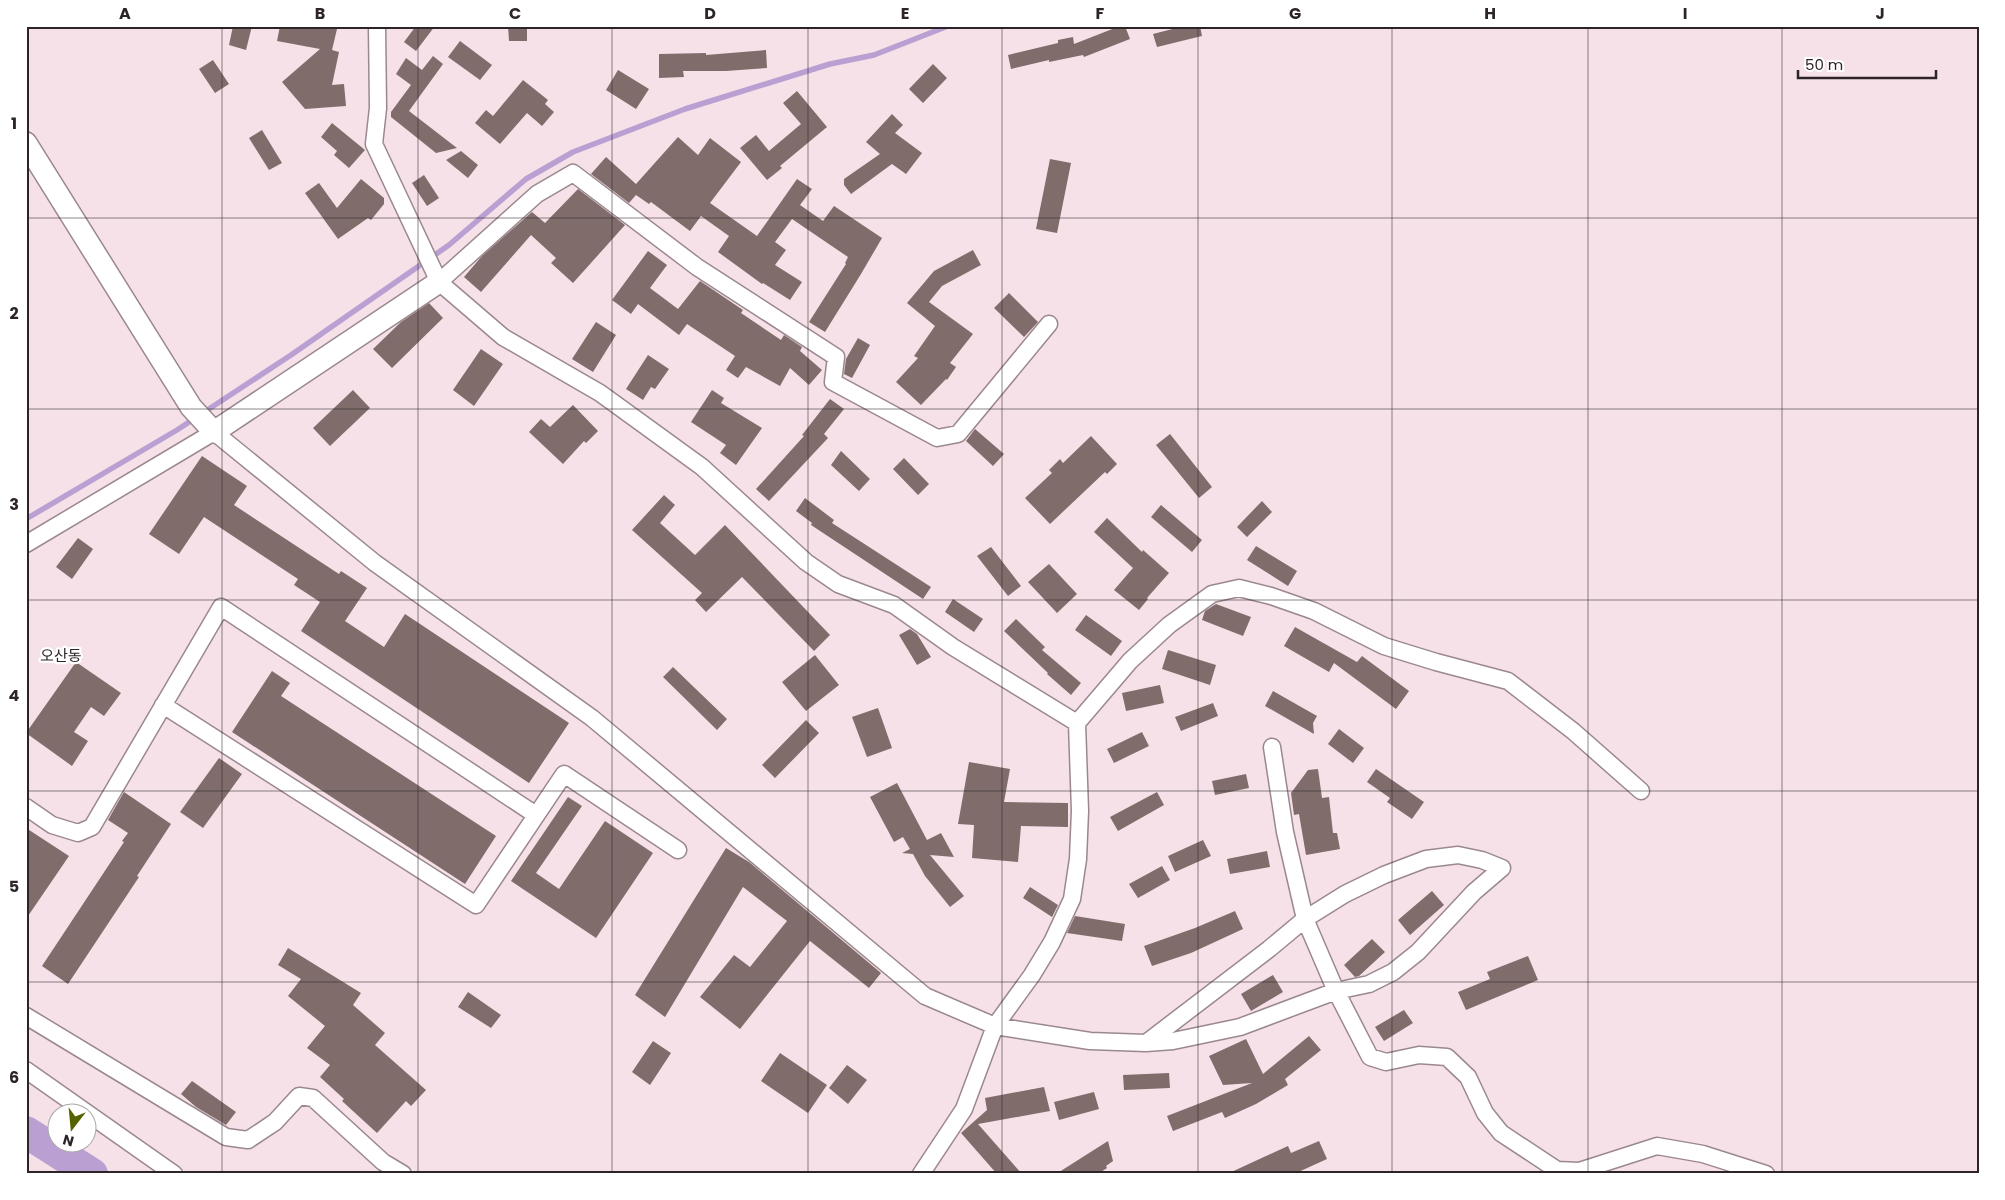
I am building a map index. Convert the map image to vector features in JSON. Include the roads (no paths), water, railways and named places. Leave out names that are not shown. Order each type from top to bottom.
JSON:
[{"type":"street","points":[[377,26],[378,108],[374,144],[440,282],[503,337],[600,393],[702,467],[806,562],[838,584],[894,605],[953,647],[1077,723]]},
{"type":"street","points":[[26,143],[203,420],[375,563],[592,718],[925,996],[995,1026],[1090,1041],[1146,1043],[1173,1041],[1240,1027],[1336,991],[1369,984],[1393,972],[1418,952],[1474,892],[1502,868],[1482,860],[1458,855],[1426,859],[1384,875],[1345,894],[1305,919],[1146,1043]]},
{"type":"street","points":[[26,544],[203,420],[440,282],[537,194],[573,173],[697,267],[836,357],[833,382],[937,438],[958,434],[1049,324]]},
{"type":"street","points":[[921,1174],[964,1109],[995,1026],[1052,942],[1072,899],[1078,859],[1080,810],[1077,723],[1130,661],[1169,625],[1212,594],[1239,588],[1271,596],[1314,611],[1384,646],[1508,681],[1573,731],[1641,791]]},
{"type":"street","points":[[26,807],[52,825],[78,833],[92,827],[221,607],[536,815]]},
{"type":"street","points":[[163,705],[476,905],[564,774],[678,850]]},
{"type":"street","points":[[1272,747],[1285,832],[1305,919],[1336,991],[1370,1057],[1386,1062],[1419,1054],[1447,1057],[1468,1077],[1486,1113],[1501,1133],[1556,1170],[1579,1171],[1657,1146],[1703,1154],[1766,1174]]},
{"type":"street","points":[[26,1016],[226,1137],[248,1140],[275,1122],[299,1096],[313,1098],[383,1162],[403,1174]]},
{"type":"street","points":[[26,1070],[174,1174]]},
{"type":"waterway","points":[[26,519],[177,430],[291,355],[449,245],[526,179],[573,152],[685,109],[830,64],[874,55],[948,26]]},
{"type":"waterway","points":[[26,1132],[92,1174]]},
{"type":"district","name":"오산동","points":[[61,655]]}]
